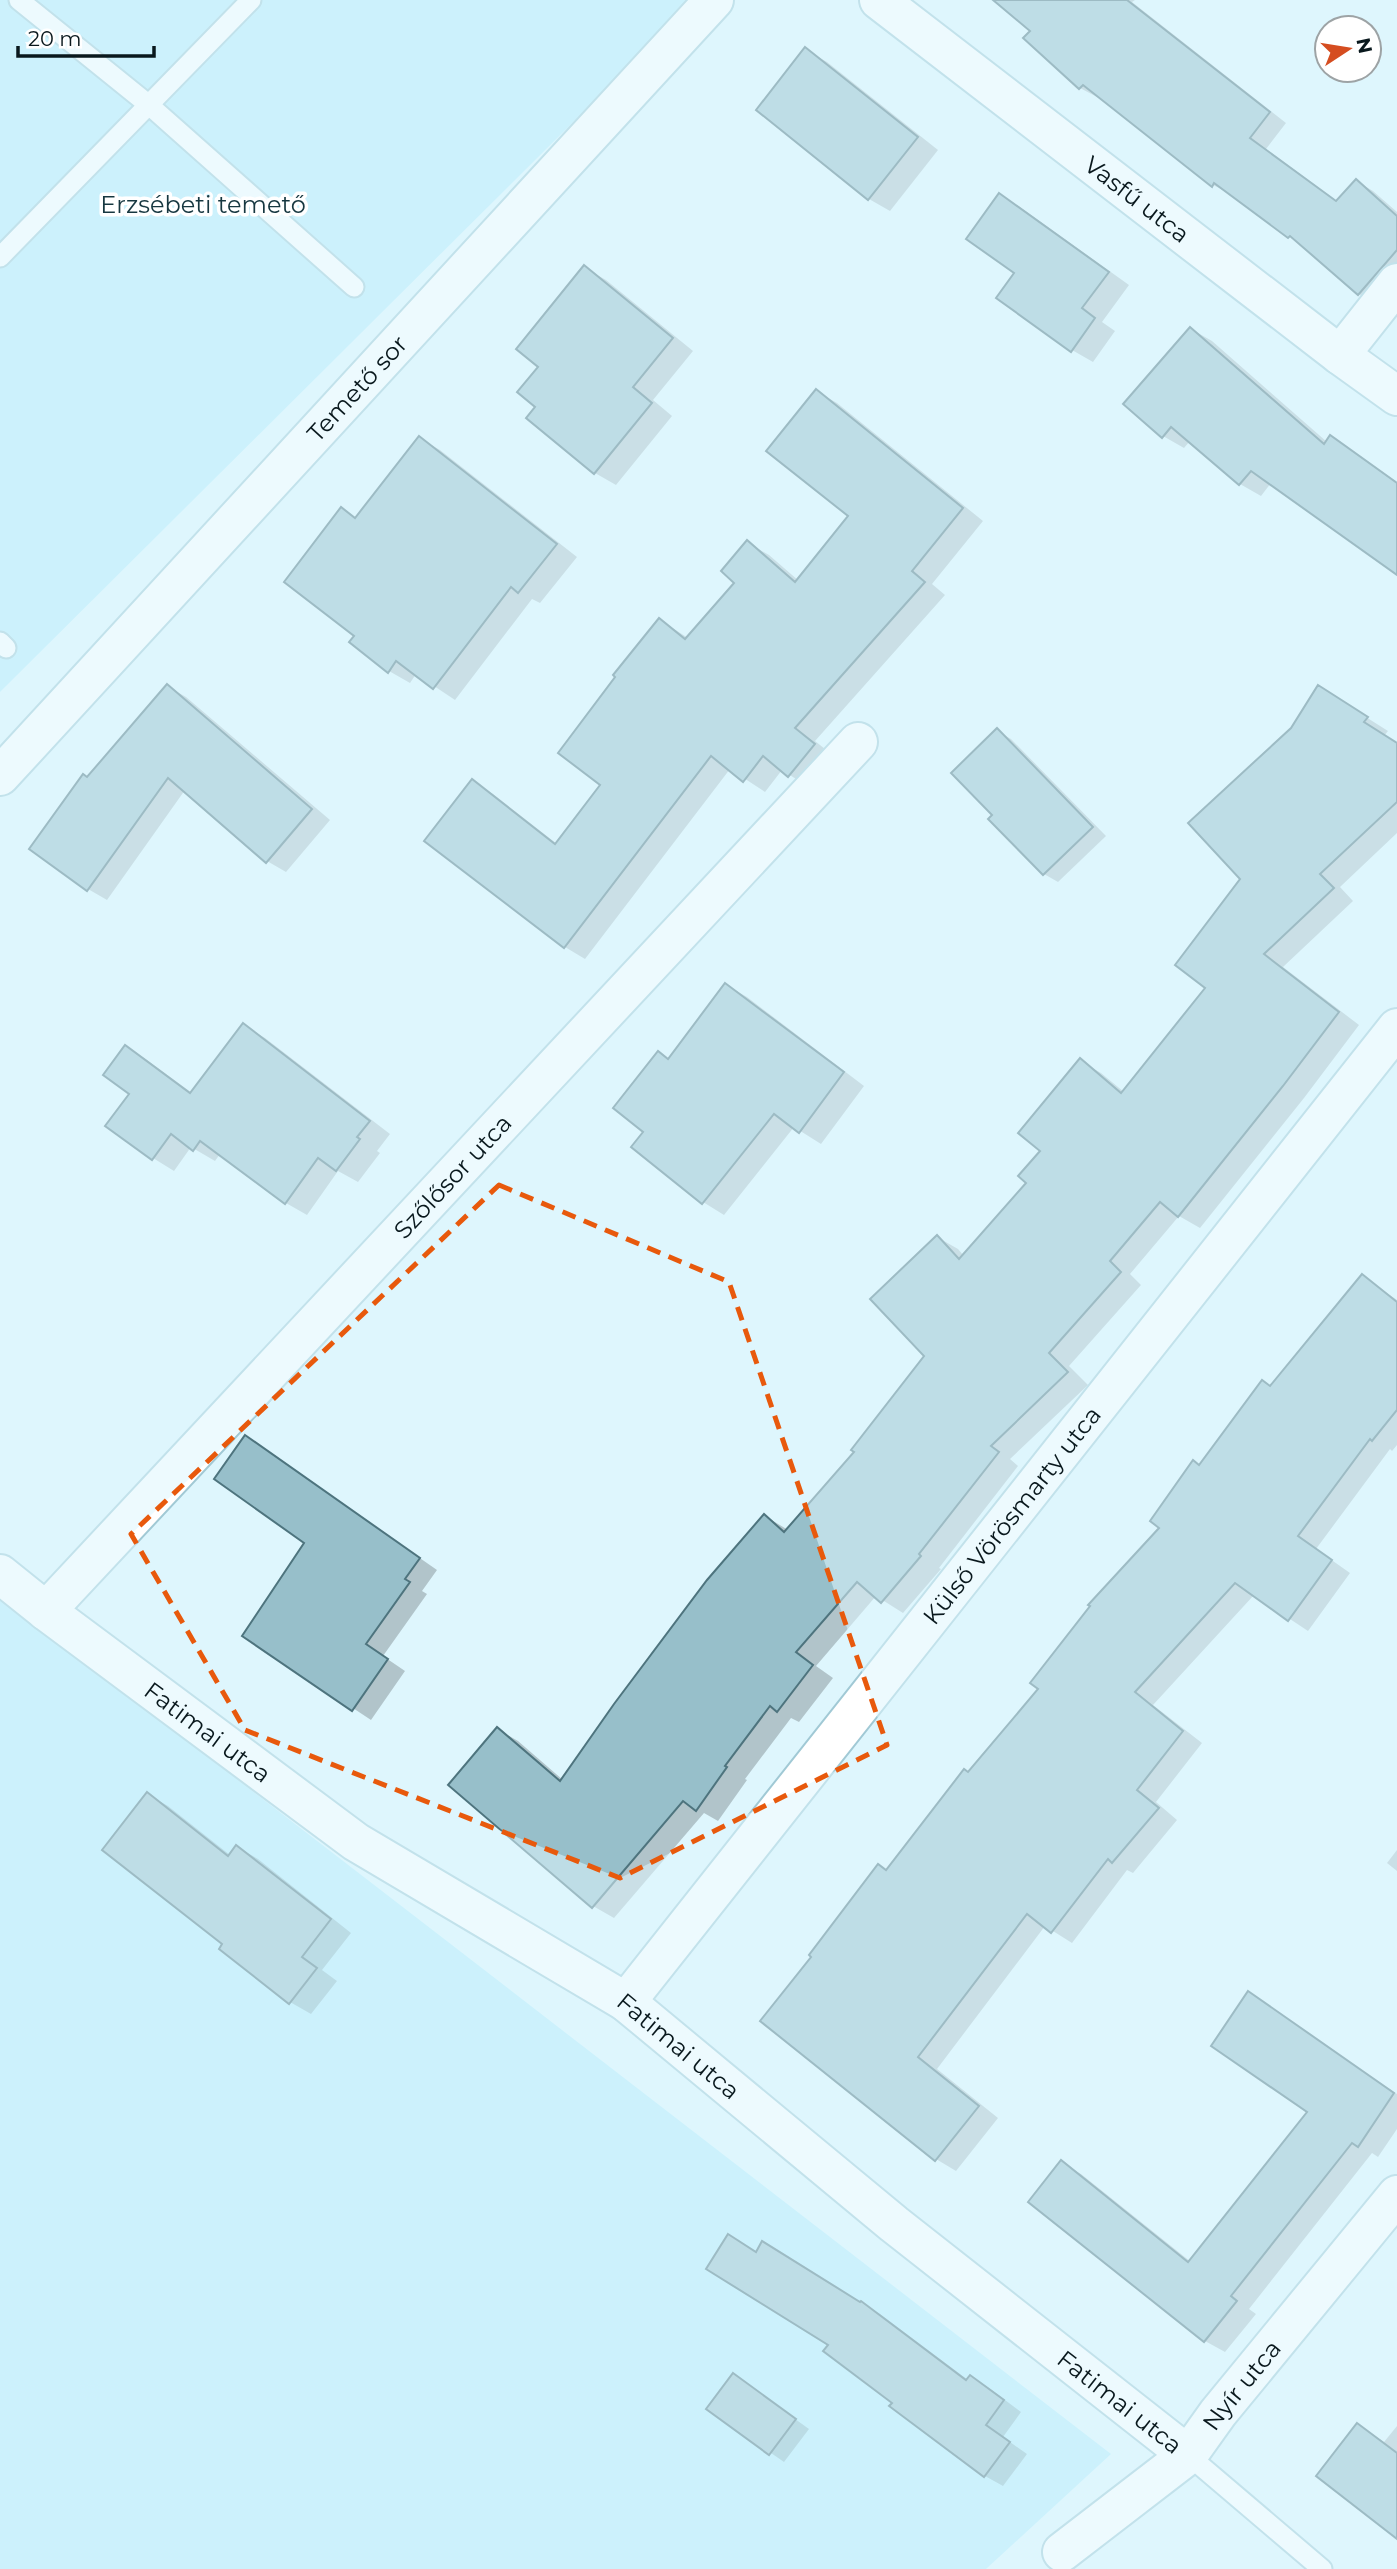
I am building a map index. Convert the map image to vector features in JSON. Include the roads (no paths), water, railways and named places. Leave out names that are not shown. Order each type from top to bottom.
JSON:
[{"type":"street","name":"Temető sor","points":[[0,776],[714,0]]},
{"type":"street","name":"Vasfű utca","points":[[879,0],[1397,396]]},
{"type":"street","points":[[1340,355],[1397,283]]},
{"type":"street","name":"Szőlősor utca","points":[[46,1611],[858,742]]},
{"type":"street","name":"Külső Vörösmarty utca","points":[[626,2002],[1397,1028]]},
{"type":"street","name":"Fatimai utca","points":[[0,1574],[356,1842],[626,2002],[894,2224],[1188,2455]]},
{"type":"street","name":"Nyír utca","points":[[1062,2552],[1188,2455],[1218,2413],[1397,2195]]},
{"type":"lane","points":[[19,0],[149,105],[354,287]]},
{"type":"lane","points":[[0,257],[251,0]]},
{"type":"lane","name":"Fatimai utca","points":[[1188,2455],[1322,2569]]},
{"type":"park label","name":"Erzsébeti temető","points":[[203,204]]}]
